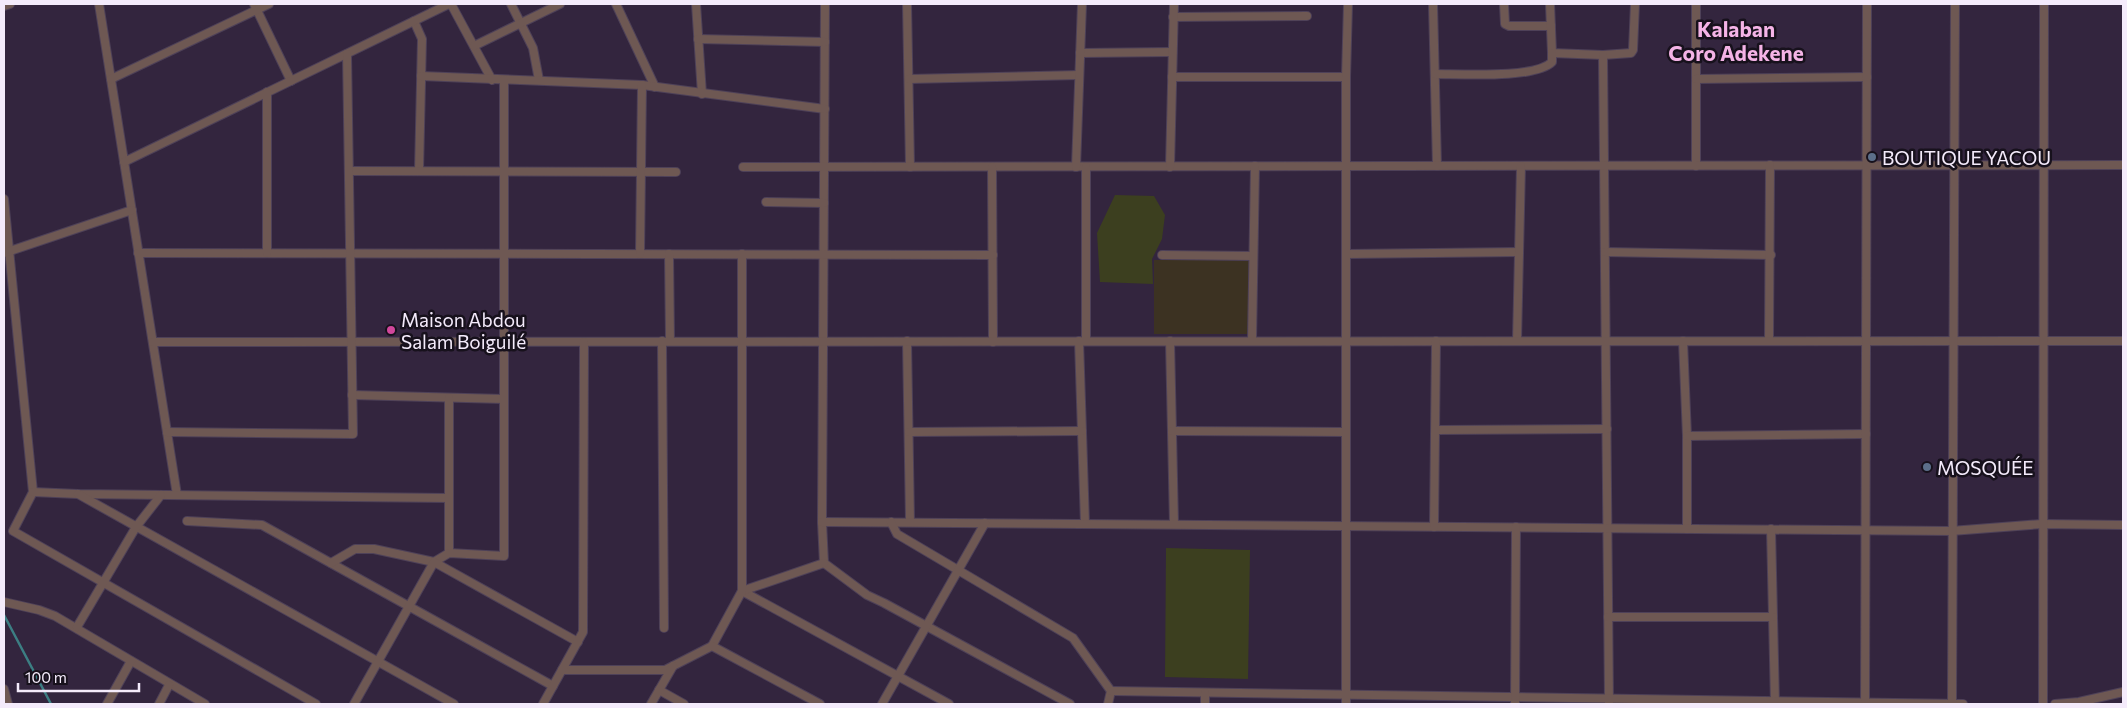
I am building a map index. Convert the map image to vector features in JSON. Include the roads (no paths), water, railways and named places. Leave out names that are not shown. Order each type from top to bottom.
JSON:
[{"type":"street","points":[[4,6],[10,4]]},
{"type":"street","points":[[99,4],[177,495]]},
{"type":"street","points":[[111,80],[256,7],[270,4]]},
{"type":"street","points":[[124,162],[414,21],[439,6],[450,4],[492,80]]},
{"type":"street","points":[[511,4],[533,48],[539,80]]},
{"type":"street","points":[[474,46],[560,4]]},
{"type":"street","points":[[616,4],[655,87]]},
{"type":"street","points":[[696,4],[702,94]]},
{"type":"street","points":[[825,4],[822,522],[824,562],[866,595],[1070,704]]},
{"type":"street","points":[[907,4],[910,167]]},
{"type":"street","points":[[1076,167],[1082,4]]},
{"type":"street","points":[[1170,167],[1174,4]]},
{"type":"street","points":[[1346,704],[1346,77],[1348,4]]},
{"type":"street","points":[[1433,4],[1437,166]]},
{"type":"street","points":[[1504,4],[1505,24],[1509,26],[1551,26]]},
{"type":"street","points":[[1435,74],[1509,74],[1541,70],[1552,62],[1550,4]]},
{"type":"street","points":[[1552,53],[1628,54],[1633,50],[1635,4]]},
{"type":"street","points":[[1696,4],[1696,166]]},
{"type":"street","points":[[1865,704],[1867,4]]},
{"type":"street","points":[[1952,704],[1954,4]]},
{"type":"street","points":[[2042,704],[2044,4]]},
{"type":"street","points":[[256,7],[291,81]]},
{"type":"street","points":[[1173,17],[1307,16]]},
{"type":"street","points":[[414,21],[422,39],[419,171]]},
{"type":"street","points":[[698,40],[825,42]]},
{"type":"street","points":[[1080,52],[1172,52]]},
{"type":"street","points":[[167,432],[353,434],[347,54]]},
{"type":"street","points":[[1603,55],[1609,702]]},
{"type":"street","points":[[909,79],[1079,75]]},
{"type":"street","points":[[422,76],[492,80],[539,80],[655,87],[825,109]]},
{"type":"street","points":[[1172,77],[1346,77]]},
{"type":"street","points":[[1696,79],[1867,77]]},
{"type":"street","points":[[354,704],[434,562],[449,553],[504,556],[504,80]]},
{"type":"street","points":[[640,254],[642,86]]},
{"type":"street","points":[[267,92],[267,253]]},
{"type":"street","points":[[743,168],[2123,165]]},
{"type":"street","points":[[1084,524],[1082,341],[1086,166]]},
{"type":"street","points":[[1252,341],[1255,166]]},
{"type":"street","points":[[1516,341],[1520,166]]},
{"type":"street","points":[[1769,341],[1771,255],[1770,166]]},
{"type":"street","points":[[992,167],[993,342]]},
{"type":"street","points":[[349,171],[676,172]]},
{"type":"street","points":[[4,198],[6,252],[33,492],[13,531],[316,704]]},
{"type":"street","points":[[766,202],[824,203]]},
{"type":"street","points":[[6,252],[132,210]]},
{"type":"street","points":[[1346,254],[1519,252]]},
{"type":"street","points":[[1605,252],[1771,255]]},
{"type":"street","points":[[138,253],[993,255]]},
{"type":"street","points":[[664,628],[666,341],[669,254]]},
{"type":"street","points":[[562,670],[665,670],[712,646],[742,591],[742,254]]},
{"type":"street","points":[[1162,255],[1253,256]]},
{"type":"street","points":[[908,341],[910,522]]},
{"type":"street","points":[[1170,341],[1174,524]]},
{"type":"street","points":[[1434,527],[1436,341]]},
{"type":"street","points":[[1683,341],[1687,529]]},
{"type":"street","points":[[153,342],[2123,341]]},
{"type":"street","points":[[543,704],[584,632],[584,342]]},
{"type":"street","points":[[352,395],[504,399]]},
{"type":"street","points":[[449,398],[449,553]]},
{"type":"street","points":[[1436,430],[1607,429]]},
{"type":"street","points":[[909,432],[1082,431]]},
{"type":"street","points":[[1172,431],[1346,432]]},
{"type":"street","points":[[1686,436],[1866,434]]},
{"type":"street","points":[[33,492],[449,498]]},
{"type":"street","points":[[78,494],[454,704]]},
{"type":"street","points":[[77,628],[136,527],[161,495]]},
{"type":"street","points":[[187,521],[262,525],[553,686]]},
{"type":"street","points":[[822,522],[1951,531],[2042,524],[2123,525]]},
{"type":"street","points":[[892,522],[896,534],[1072,638],[1111,691],[1108,704]]},
{"type":"street","points":[[882,704],[985,523]]},
{"type":"street","points":[[1515,701],[1516,527]]},
{"type":"street","points":[[1771,529],[1775,703]]},
{"type":"street","points":[[331,563],[355,549],[374,549],[434,562],[578,642]]},
{"type":"street","points":[[742,591],[824,562]]},
{"type":"street","points":[[742,591],[949,704]]},
{"type":"street","points":[[4,602],[39,610],[77,628],[170,685],[205,704]]},
{"type":"street","points":[[1608,616],[1773,618]]},
{"type":"street","points":[[712,646],[820,704]]},
{"type":"street","points":[[107,704],[131,661]]},
{"type":"street","points":[[651,704],[673,666]]},
{"type":"street","points":[[159,704],[170,685]]},
{"type":"street","points":[[4,689],[8,704]]},
{"type":"street","points":[[659,690],[684,704]]},
{"type":"street","points":[[1111,691],[1346,695],[1515,701],[1963,704]]},
{"type":"street","points":[[1205,692],[1205,704]]},
{"type":"street","points":[[2055,704],[2079,703],[2123,692]]},
{"type":"waterway","points":[[4,615],[51,704]]},
{"type":"place","name":"BOUTIQUE YACOU","points":[[1872,157]]},
{"type":"place","name":"Maison Abdou Salam Boiguilé","points":[[391,330]]},
{"type":"place","name":"MOSQUÉE","points":[[1927,467]]},
{"type":"district","name":"Kalaban Coro Adekene","points":[[1736,40]]}]
